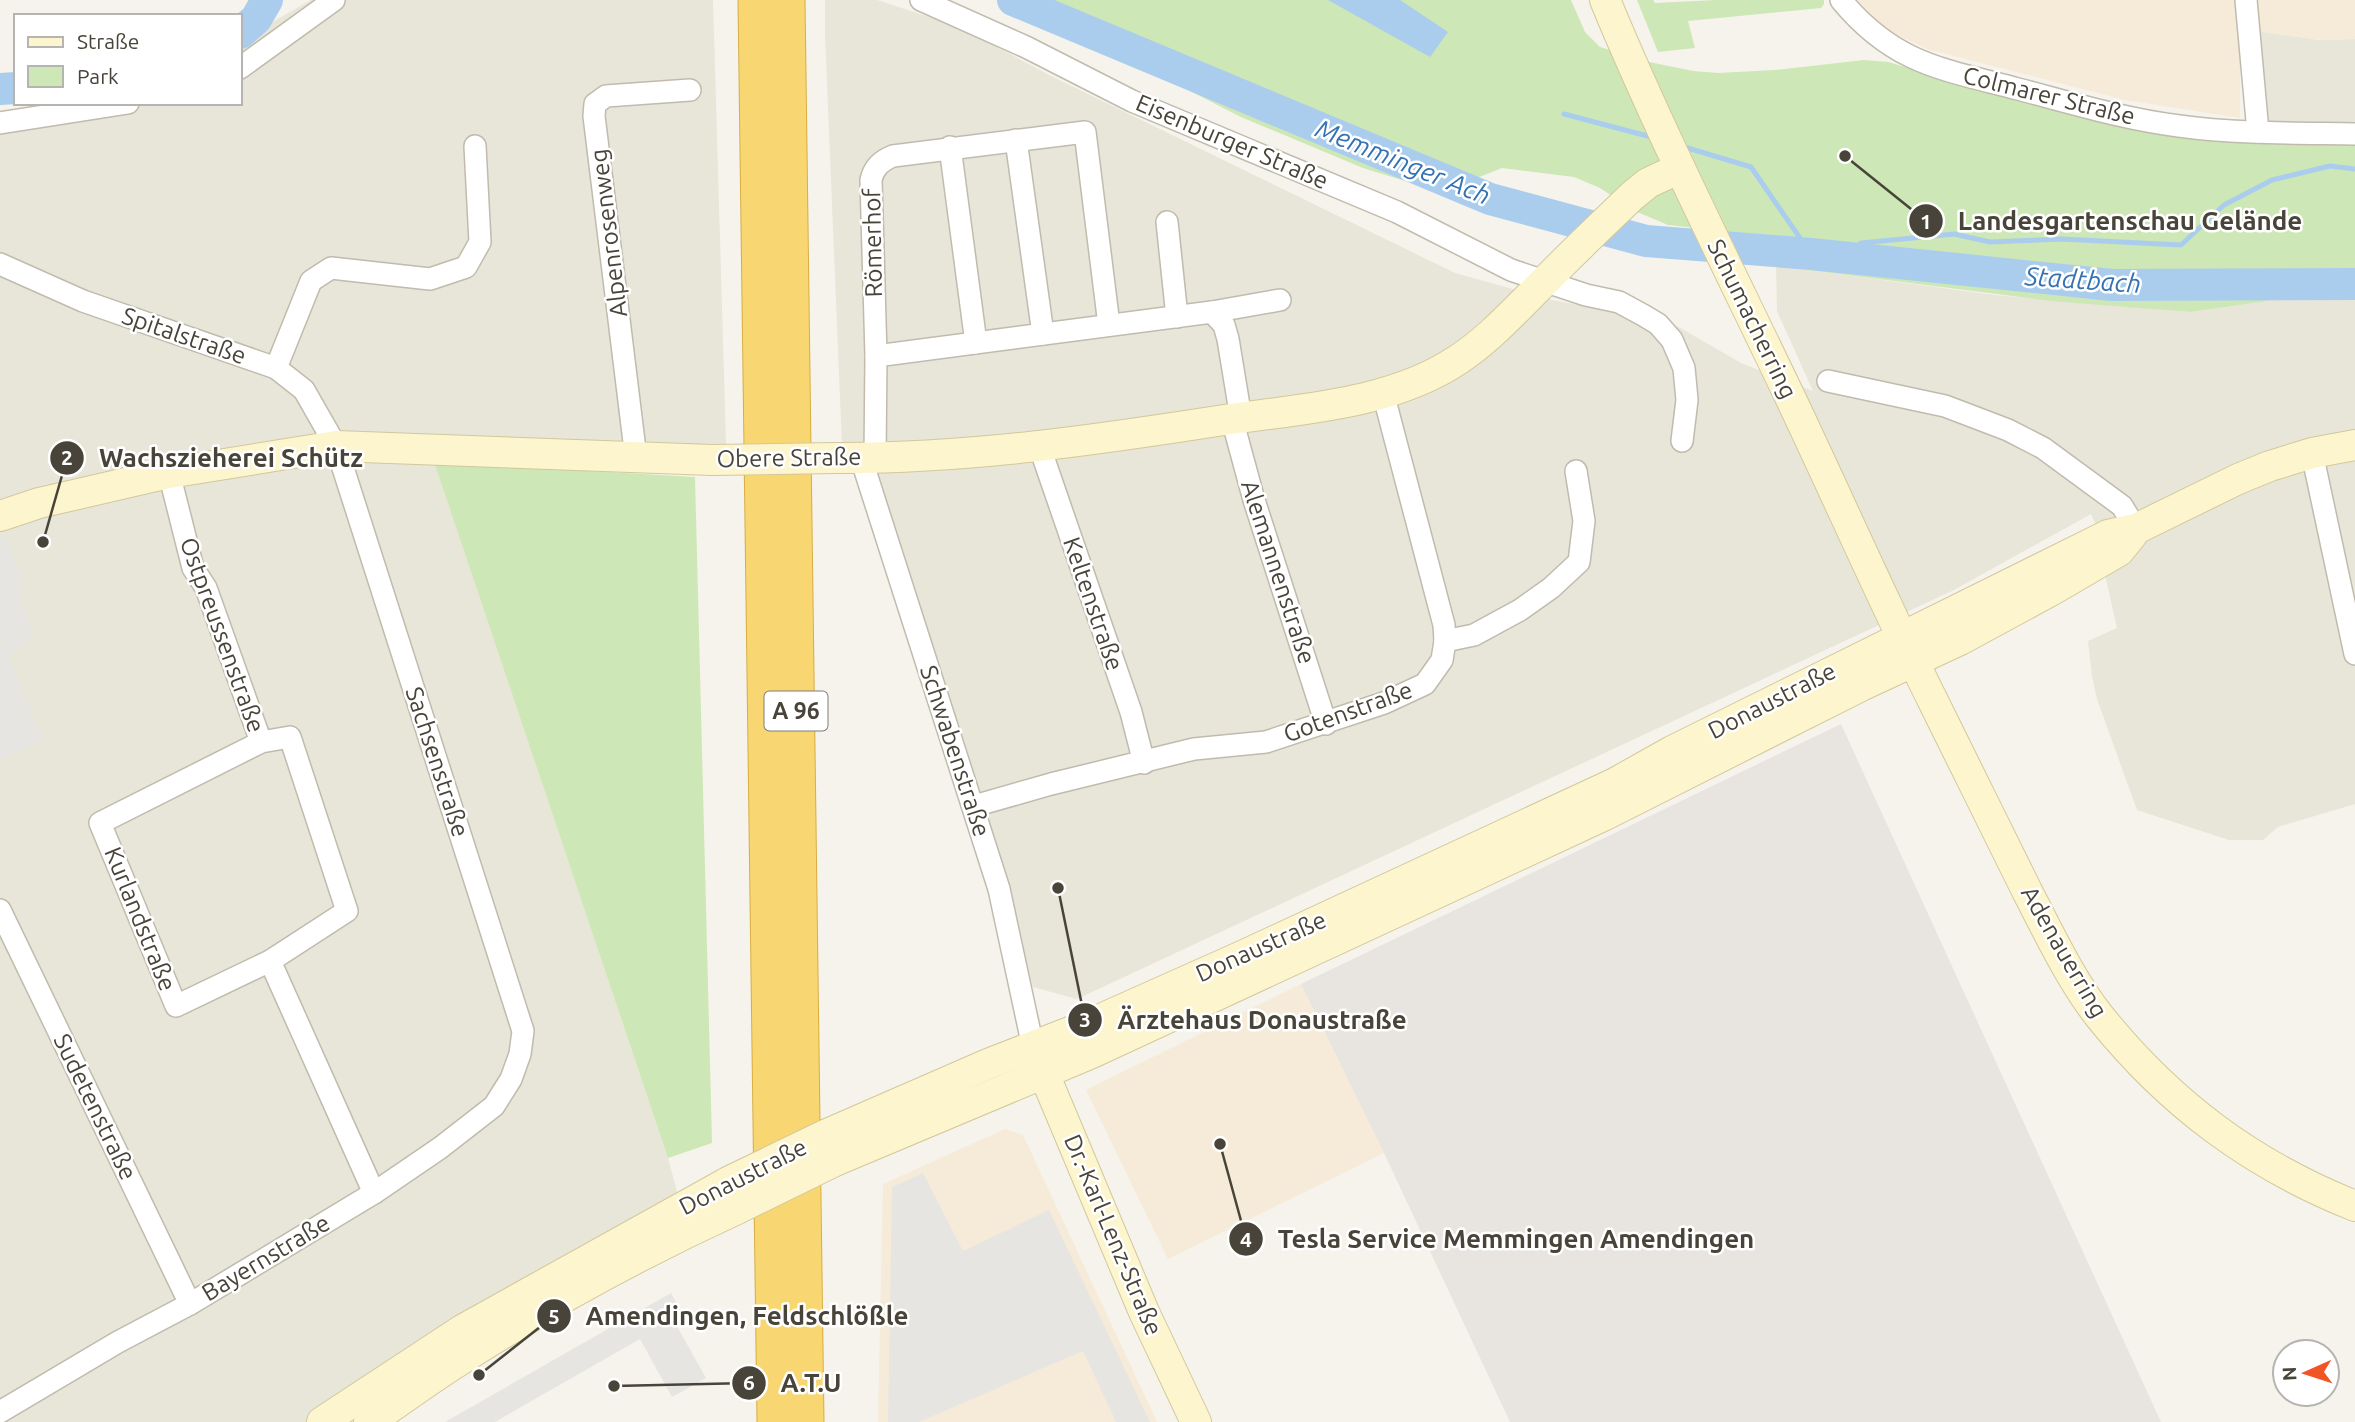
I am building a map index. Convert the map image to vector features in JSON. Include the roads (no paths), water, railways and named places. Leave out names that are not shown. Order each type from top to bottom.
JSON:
[{"type":"highway","name":"A 96","points":[[757,0],[776,1422]]},
{"type":"highway","name":"A 96","points":[[786,0],[805,1422]]},
{"type":"street","points":[[242,67],[334,0]]},
{"type":"street","name":"Eisenburger Straße","points":[[921,0],[1015,42],[1132,101],[1385,207],[1511,270],[1544,282]]},
{"type":"street","name":"Schumacherring","points":[[1605,0],[1646,97],[1907,650]]},
{"type":"street","name":"Colmarer Straße","points":[[1841,0],[1855,18],[1884,42],[1924,64],[2128,117],[2177,126],[2258,132],[2355,134]]},
{"type":"street","points":[[2246,0],[2258,132]]},
{"type":"street","name":"Alpenrosenweg","points":[[636,458],[594,116],[595,104],[607,96],[690,90]]},
{"type":"street","points":[[0,123],[115,105]]},
{"type":"street","name":"Römerhof","points":[[857,458],[876,356],[872,180],[873,171],[884,159],[950,147],[1085,132],[1109,325]]},
{"type":"street","points":[[1016,140],[1043,334]]},
{"type":"street","points":[[276,368],[311,281],[331,268],[430,279],[466,267],[480,242],[475,146]]},
{"type":"street","points":[[950,147],[976,343]]},
{"type":"street","name":"Obere Straße","points":[[0,516],[39,503],[169,473],[336,446],[712,460],[857,458],[1039,445],[1236,419],[1383,393],[1420,381],[1458,360],[1518,309],[1595,232],[1677,160]]},
{"type":"street","points":[[1167,222],[1177,317]]},
{"type":"street","name":"Spitalstraße","points":[[0,264],[83,301],[276,368],[304,390],[336,446]]},
{"type":"street","points":[[1544,282],[1619,302],[1658,324],[1672,340],[1684,368],[1688,400],[1682,441]]},
{"type":"street","points":[[876,356],[1177,317],[1280,300]]},
{"type":"street","points":[[1212,312],[1219,317],[1226,332],[1236,419]]},
{"type":"street","points":[[1828,381],[1945,406],[2008,430],[2043,448],[2122,506],[2136,529]]},
{"type":"street","points":[[1383,393],[1444,625],[1445,641],[1474,635],[1520,610],[1551,588],[1578,562],[1584,521],[1576,471]]},
{"type":"street","name":"Alemannenstraße","points":[[1236,419],[1254,500],[1326,724]]},
{"type":"street","name":"Keltenstraße","points":[[1039,445],[1131,712],[1144,763]]},
{"type":"street","name":"Donaustraße","points":[[322,1422],[461,1330],[732,1195],[830,1148],[1039,1061],[1085,1026],[1615,783],[1672,751],[1907,650],[2108,535],[2136,529],[2270,466],[2312,453],[2355,445]]},
{"type":"street","name":"Sachsenstraße","points":[[336,446],[517,1008],[523,1031],[520,1055],[512,1079]]},
{"type":"street","points":[[2312,453],[2355,654]]},
{"type":"street","name":"Schwabenstraße","points":[[857,458],[974,806],[1007,919],[1013,960],[1039,1061]]},
{"type":"street","name":"Ostpreussenstraße","points":[[169,473],[193,568],[206,588],[261,743],[290,737],[347,911],[270,961]]},
{"type":"street","name":"Gotenstraße","points":[[974,806],[1194,749],[1266,741],[1326,724],[1384,703],[1425,684],[1442,660],[1445,641]]},
{"type":"street","name":"Adenauerring","points":[[1907,650],[2048,930],[2098,1014],[2164,1086],[2214,1129],[2244,1151],[2323,1194],[2355,1206]]},
{"type":"street","name":"Kurlandstraße","points":[[261,743],[100,824],[176,1006],[270,961]]},
{"type":"street","name":"Sudetenstraße","points":[[0,910],[190,1304]]},
{"type":"street","points":[[270,961],[374,1193]]},
{"type":"street","name":"Dr.-Karl-Lenz-Straße","points":[[1039,1061],[1144,1312],[1196,1422]]},
{"type":"street","name":"Bayernstraße","points":[[3,1412],[374,1193],[440,1148],[494,1106],[512,1079]]},
{"type":"street","name":"Donaustraße","points":[[389,1417],[458,1362],[579,1290],[695,1228],[732,1195]]},
{"type":"water","points":[[1328,0],[1400,0],[1448,32],[1430,57]]},
{"type":"waterway","name":"Memminger Ach","points":[[242,31],[256,19],[267,0]]},
{"type":"waterway","name":"Memminger Ach","points":[[1013,0],[1490,199],[1646,241],[1811,254],[2112,285],[2355,284]]},
{"type":"waterway","name":"Memminger Ach","points":[[0,89],[14,88]]},
{"type":"waterway","points":[[1564,114],[1655,138]]},
{"type":"waterway","points":[[1681,146],[1751,167],[1811,254]]},
{"type":"waterway","points":[[1842,257],[1861,243],[1954,234],[1990,242],[2061,239],[2181,245],[2224,205],[2272,180],[2330,166],[2355,169]]},
{"type":"place","name":"Landesgartenschau Gelände","points":[[1845,156]]},
{"type":"place","name":"Wachszieherei Schütz","points":[[43,542]]},
{"type":"place","name":"Ärztehaus Donaustraße","points":[[1058,888]]},
{"type":"place","name":"Tesla Service Memmingen Amendingen","points":[[1220,1144]]},
{"type":"place","name":"Amendingen, Feldschlößle","points":[[479,1375]]},
{"type":"place","name":"A.T.U","points":[[614,1386]]},
{"type":"water label","name":"Stadtbach","points":[[2083,280]]}]
